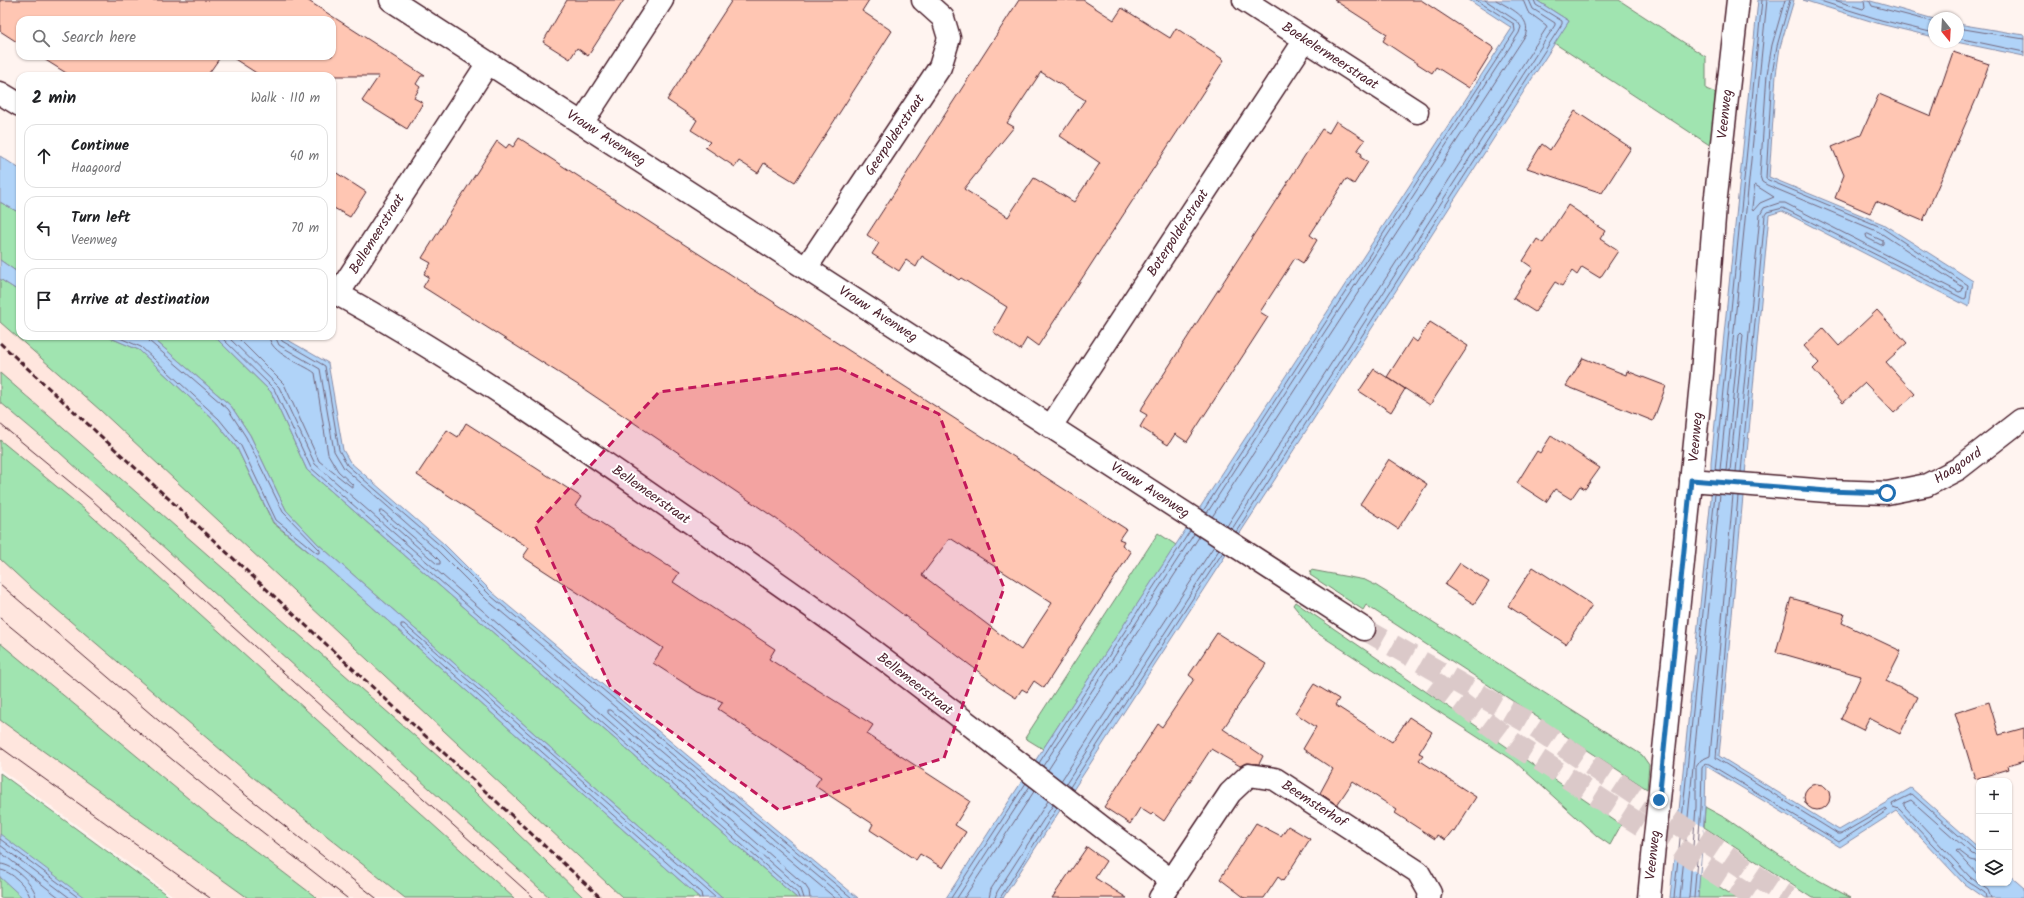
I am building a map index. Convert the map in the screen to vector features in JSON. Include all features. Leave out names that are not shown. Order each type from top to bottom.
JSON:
[{"type":"street","name":"Vrouw Avenweg","points":[[391,0],[1364,629]]},
{"type":"street","points":[[582,123],[662,0]]},
{"type":"street","name":"Geerpolderstraat","points":[[806,268],[940,67],[949,38],[943,18],[924,0]]},
{"type":"street","name":"Boekelermeerstraat","points":[[1244,0],[1417,112]]},
{"type":"street","name":"Veenweg","points":[[1649,898],[1659,800],[1700,480],[1716,205],[1738,0]]},
{"type":"street","name":"Boterpolderstraat","points":[[1051,426],[1305,40]]},
{"type":"street","name":"Bellemeerstraat","points":[[336,291],[488,63]]},
{"type":"street","points":[[0,93],[16,103]]},
{"type":"street","name":"Bellemeerstraat","points":[[336,294],[380,318],[470,374],[614,470],[877,654],[1077,809],[1166,889]]},
{"type":"street","name":"Haagoord","points":[[1700,480],[1827,491],[1887,493],[1927,485],[1958,469],[2021,420],[2024,420]]},
{"type":"street","name":"Beemsterhof","points":[[1166,889],[1230,793],[1249,774],[1275,779],[1418,872],[1430,893],[1429,898]]},
{"type":"highlighted area","points":[[839,368],[939,414],[1004,588],[944,758],[779,810],[611,688],[535,525],[659,392]]},
{"type":"shaded area","points":[[0,322],[16,336],[16,340],[21,340],[100,409],[623,898],[176,898],[0,769],[0,402],[59,452],[105,495],[123,480],[0,373]]},
{"type":"green space","points":[[1536,0],[1619,0],[1706,57],[1706,89],[1716,93],[1711,146],[1554,43],[1569,21]]},
{"type":"green space","points":[[0,202],[16,211],[16,271],[0,260]]},
{"type":"green space","points":[[0,279],[16,289],[16,336],[0,322]]},
{"type":"green space","points":[[20,340],[115,340],[139,350],[216,422],[237,448],[273,523],[325,565],[700,898],[623,898],[100,410]]},
{"type":"green space","points":[[155,340],[218,340],[271,392],[307,470],[797,898],[722,898],[318,544],[286,510],[250,435],[231,406]]},
{"type":"green space","points":[[0,373],[440,758],[584,898],[550,898],[59,452],[0,402]]},
{"type":"green space","points":[[0,440],[84,509],[514,898],[405,898],[249,774],[28,585],[0,559]]},
{"type":"green space","points":[[1158,533],[1176,545],[1043,749],[1025,738]]},
{"type":"green space","points":[[1311,570],[1365,580],[1375,585],[1642,755],[1649,765],[1647,789],[1366,605],[1363,610],[1310,575]]},
{"type":"green space","points":[[1295,602],[1621,825],[1610,845],[1597,836],[1513,760],[1314,631],[1293,605]]},
{"type":"green space","points":[[0,643],[212,818],[317,898],[248,898],[0,720]]},
{"type":"green space","points":[[0,773],[171,898],[0,898]]},
{"type":"green space","points":[[1705,807],[1727,819],[1802,871],[1851,898],[1812,898],[1704,827]]},
{"type":"green space","points":[[1699,874],[1737,898],[1698,898]]},
{"type":"water","points":[[1469,0],[1536,0],[1569,21],[1270,487],[1003,898],[946,898],[1512,28]]},
{"type":"water","points":[[1758,0],[1794,0],[1780,47],[1776,75],[1769,177],[1883,224],[1973,281],[1969,307],[1782,211],[1769,215],[1719,756],[1839,830],[1911,788],[1976,845],[1976,886],[2012,886],[2012,878],[2024,888],[2024,898],[1984,898],[1964,884],[1896,811],[1840,847],[1706,766],[1705,807],[1698,898],[1670,898],[1711,498],[1711,462]]},
{"type":"water","points":[[1803,0],[1867,0],[1928,17],[1928,36],[1880,24]]},
{"type":"water","points":[[1964,25],[2024,35],[2024,56],[1964,44]]},
{"type":"water","points":[[0,156],[16,166],[16,211],[0,202]]},
{"type":"water","points":[[0,260],[16,271],[16,289],[0,279]]},
{"type":"water","points":[[115,340],[155,340],[231,406],[250,435],[286,510],[318,544],[722,898],[700,898],[325,565],[273,522],[237,448],[216,422],[139,350]]},
{"type":"water","points":[[218,340],[288,340],[328,363],[343,450],[350,462],[444,544],[493,593],[858,898],[797,898],[307,470],[271,392]]},
{"type":"water","points":[[0,834],[85,898],[23,898],[0,877]]},
{"type":"pier","points":[[1677,811],[1704,827],[1699,874],[1673,857]]},
{"type":"building","points":[[0,0],[307,0],[332,16],[16,16],[16,41],[0,31]]},
{"type":"building","points":[[567,0],[624,0],[588,56],[577,48],[570,59],[543,42]]},
{"type":"building","points":[[732,0],[869,0],[862,11],[892,31],[795,182],[764,163],[758,173],[739,161],[735,167],[705,147],[710,142],[691,130],[697,120],[667,100]]},
{"type":"building","points":[[1019,0],[1083,0],[1114,20],[1122,8],[1170,38],[1176,28],[1224,60],[1038,346],[1027,338],[1020,350],[993,332],[1007,307],[961,278],[959,280],[922,256],[916,267],[906,260],[899,271],[872,254],[879,243],[867,235]],"holes":[[[1041,72],[1085,100],[1060,136],[1100,163],[1074,202],[1034,178],[1008,217],[964,189],[1014,127],[1007,123]]]},
{"type":"building","points":[[1334,0],[1421,0],[1494,48],[1469,88],[1436,67],[1432,73],[1407,57],[1383,41],[1387,34]]},
{"type":"building","points":[[336,19],[425,76],[421,76],[416,84],[420,87],[414,98],[423,103],[407,129],[362,101],[379,76],[336,76],[336,72],[255,72],[236,60],[336,60]]},
{"type":"building","points":[[1953,52],[1989,64],[1978,95],[1923,221],[1876,201],[1870,213],[1835,198],[1844,175],[1832,147],[1861,135],[1879,94],[1931,116]]},
{"type":"building","points":[[45,60],[218,60],[210,72],[65,72]]},
{"type":"building","points":[[1575,111],[1631,148],[1602,193],[1527,168],[1542,144],[1550,150]]},
{"type":"building","points":[[1336,121],[1365,140],[1357,151],[1362,154],[1360,157],[1368,162],[1354,184],[1346,179],[1310,235],[1317,240],[1303,263],[1295,258],[1260,312],[1268,317],[1187,442],[1175,434],[1168,445],[1140,427],[1147,415],[1140,411],[1322,129],[1329,133]]},
{"type":"building","points":[[519,138],[1126,529],[1119,539],[1124,541],[1122,545],[1131,552],[1044,688],[1034,681],[1027,692],[1022,689],[1016,698],[999,687],[775,518],[578,385],[423,287],[429,277],[424,274],[431,263],[422,258],[444,223],[497,141],[506,148],[509,144],[513,147]],"holes":[[[950,538],[1052,603],[1021,650],[922,575]]]},
{"type":"building","points":[[336,173],[366,192],[350,217],[336,209]]},
{"type":"building","points":[[1568,205],[1605,231],[1600,239],[1618,251],[1600,278],[1582,267],[1577,275],[1572,271],[1562,286],[1555,282],[1535,312],[1513,298],[1533,268],[1523,261],[1537,239],[1543,243]]},
{"type":"building","points":[[1877,310],[1907,343],[1886,362],[1915,394],[1894,413],[1865,383],[1843,403],[1813,369],[1819,363],[1804,346],[1823,328],[1839,346]]},
{"type":"building","points":[[1430,322],[1468,346],[1430,405],[1387,377],[1412,338],[1417,342]]},
{"type":"building","points":[[1583,358],[1626,375],[1627,371],[1666,386],[1653,421],[1566,386]]},
{"type":"building","points":[[1374,369],[1405,389],[1391,412],[1359,391]]},
{"type":"building","points":[[466,423],[581,497],[575,506],[679,573],[673,582],[775,649],[769,659],[873,725],[867,734],[970,801],[955,825],[966,832],[943,868],[920,854],[916,860],[870,830],[873,824],[815,786],[821,777],[718,709],[723,702],[698,692],[653,663],[663,648],[523,557],[529,548],[417,475],[447,430],[458,437]]},
{"type":"building","points":[[1551,436],[1600,468],[1585,489],[1580,486],[1571,499],[1555,489],[1546,502],[1517,483],[1537,451],[1540,453]]},
{"type":"building","points":[[1389,459],[1427,484],[1398,529],[1360,504]]},
{"type":"building","points":[[1460,563],[1489,582],[1474,604],[1445,585]]},
{"type":"building","points":[[1533,567],[1592,605],[1566,644],[1508,606]]},
{"type":"building","points":[[1791,598],[1845,614],[1842,623],[1901,651],[1886,681],[1918,697],[1900,734],[1869,718],[1863,730],[1841,719],[1861,676],[1776,652]]},
{"type":"building","points":[[1217,633],[1266,664],[1223,729],[1263,756],[1259,764],[1246,763],[1240,766],[1211,749],[1164,821],[1153,813],[1151,815],[1140,808],[1130,824],[1104,807],[1158,724],[1162,727],[1194,679],[1189,675]]},
{"type":"building","points":[[1314,684],[1339,699],[1335,705],[1392,742],[1409,717],[1432,732],[1419,753],[1423,755],[1419,760],[1476,797],[1454,832],[1452,831],[1445,840],[1437,835],[1435,839],[1395,813],[1397,810],[1353,781],[1337,805],[1320,793],[1333,769],[1303,749],[1316,727],[1295,713]]},
{"type":"building","points":[[1989,702],[1999,735],[2024,728],[2024,761],[2008,766],[2009,769],[1975,779],[1955,713]]},
{"type":"building","points":[[1817,784],[1826,788],[1830,797],[1826,806],[1817,810],[1808,806],[1804,797],[1808,788]]},
{"type":"building","points":[[1256,823],[1281,836],[1288,826],[1310,839],[1283,881],[1278,877],[1264,898],[1245,898],[1220,879]]},
{"type":"building","points":[[1087,847],[1106,861],[1095,878],[1127,898],[1052,898]]},
{"type":"tunnel","points":[[1364,629],[1527,722],[1789,898]]},
{"type":"tunnel","points":[[1433,682],[1519,747],[1755,898]]},
{"type":"tram line","points":[[0,424],[93,501],[534,898]]},
{"type":"tram line","points":[[0,584],[238,789],[376,898]]},
{"type":"tram line","points":[[0,618],[224,802],[347,898]]},
{"type":"tram line","points":[[0,747],[210,898]]},
{"type":"railway","points":[[0,343],[601,898]]},
{"type":"route","points":[[1659,800],[1691,480],[1710,480],[1827,491],[1887,493]]}]
